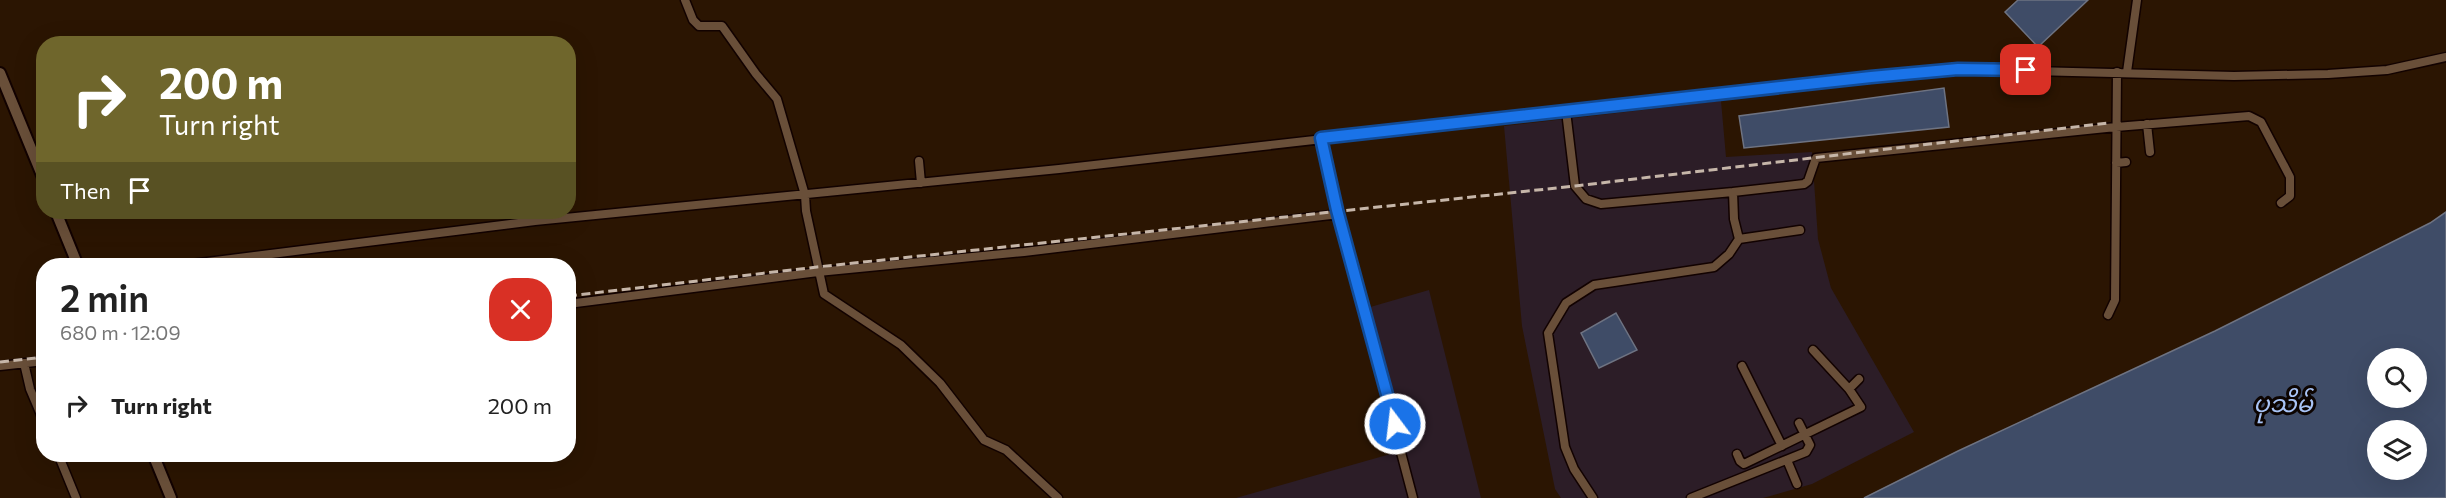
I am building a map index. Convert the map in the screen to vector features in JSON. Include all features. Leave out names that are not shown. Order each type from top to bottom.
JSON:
[{"type":"street","points":[[685,0],[693,20],[699,26],[722,26],[777,99],[805,195],[806,211],[824,294],[902,345],[939,383],[984,440],[1006,450],[1058,498]]},
{"type":"street","points":[[2127,72],[2137,0]]},
{"type":"street","points":[[576,218],[1059,169],[1321,138],[1958,69],[2234,76],[2369,72],[2446,57]]},
{"type":"street","points":[[2108,315],[2115,300],[2117,72]]},
{"type":"street","points":[[0,73],[36,161]]},
{"type":"street","points":[[1566,111],[1575,186],[1587,199],[1601,204],[1804,184],[1808,181],[1816,158],[2116,127],[2249,116],[2260,122],[2290,177],[2290,196],[2281,203]]},
{"type":"street","points":[[2147,124],[2150,152]]},
{"type":"street","points":[[1321,138],[1338,214],[1413,498]]},
{"type":"street","points":[[919,161],[921,183]]},
{"type":"street","points":[[2116,163],[2126,162]]},
{"type":"street","points":[[1593,498],[1574,469],[1565,447],[1548,333],[1566,303],[1594,285],[1714,267],[1729,254],[1739,239],[1734,219],[1733,192]]},
{"type":"street","points":[[576,303],[819,272],[1024,252],[1338,214]]},
{"type":"street","points":[[60,219],[75,258]]},
{"type":"street","points":[[240,258],[565,219]]},
{"type":"street","points":[[1739,239],[1800,230]]},
{"type":"street","points":[[1737,454],[1744,464],[1861,407],[1849,389],[1814,350]]},
{"type":"street","points":[[0,366],[36,362]]},
{"type":"street","points":[[24,363],[36,403]]},
{"type":"street","points":[[1742,366],[1782,446]]},
{"type":"street","points":[[1849,389],[1859,380]]},
{"type":"street","points":[[1691,498],[1809,449],[1810,445],[1799,423]]},
{"type":"street","points":[[1787,460],[1797,484]]},
{"type":"street","points":[[61,462],[76,498]]},
{"type":"street","points":[[156,462],[171,498]]},
{"type":"shaded area","points":[[1721,101],[1726,157],[1812,152],[1818,239],[1831,288],[1914,432],[1812,484],[1763,498],[1561,498],[1555,489],[1522,326],[1504,126]]},
{"type":"shaded area","points":[[1429,290],[1481,498],[1236,498],[1394,453],[1360,310]]},
{"type":"water","points":[[2018,0],[2088,0],[2038,47],[2005,12]]},
{"type":"water","points":[[1944,88],[1949,127],[1744,148],[1739,116]]},
{"type":"water","name":"ပုသိမ်","points":[[2446,212],[2446,498],[1864,498],[1958,451],[2215,331],[2430,223]]},
{"type":"water","points":[[1616,313],[1637,350],[1599,368],[1581,333]]},
{"type":"railway","points":[[576,295],[1575,186],[2108,123]]},
{"type":"railway","points":[[0,362],[36,358]]},
{"type":"route","points":[[1395,424],[1337,210],[1321,138],[1871,77],[1958,69],[2026,70]]}]
